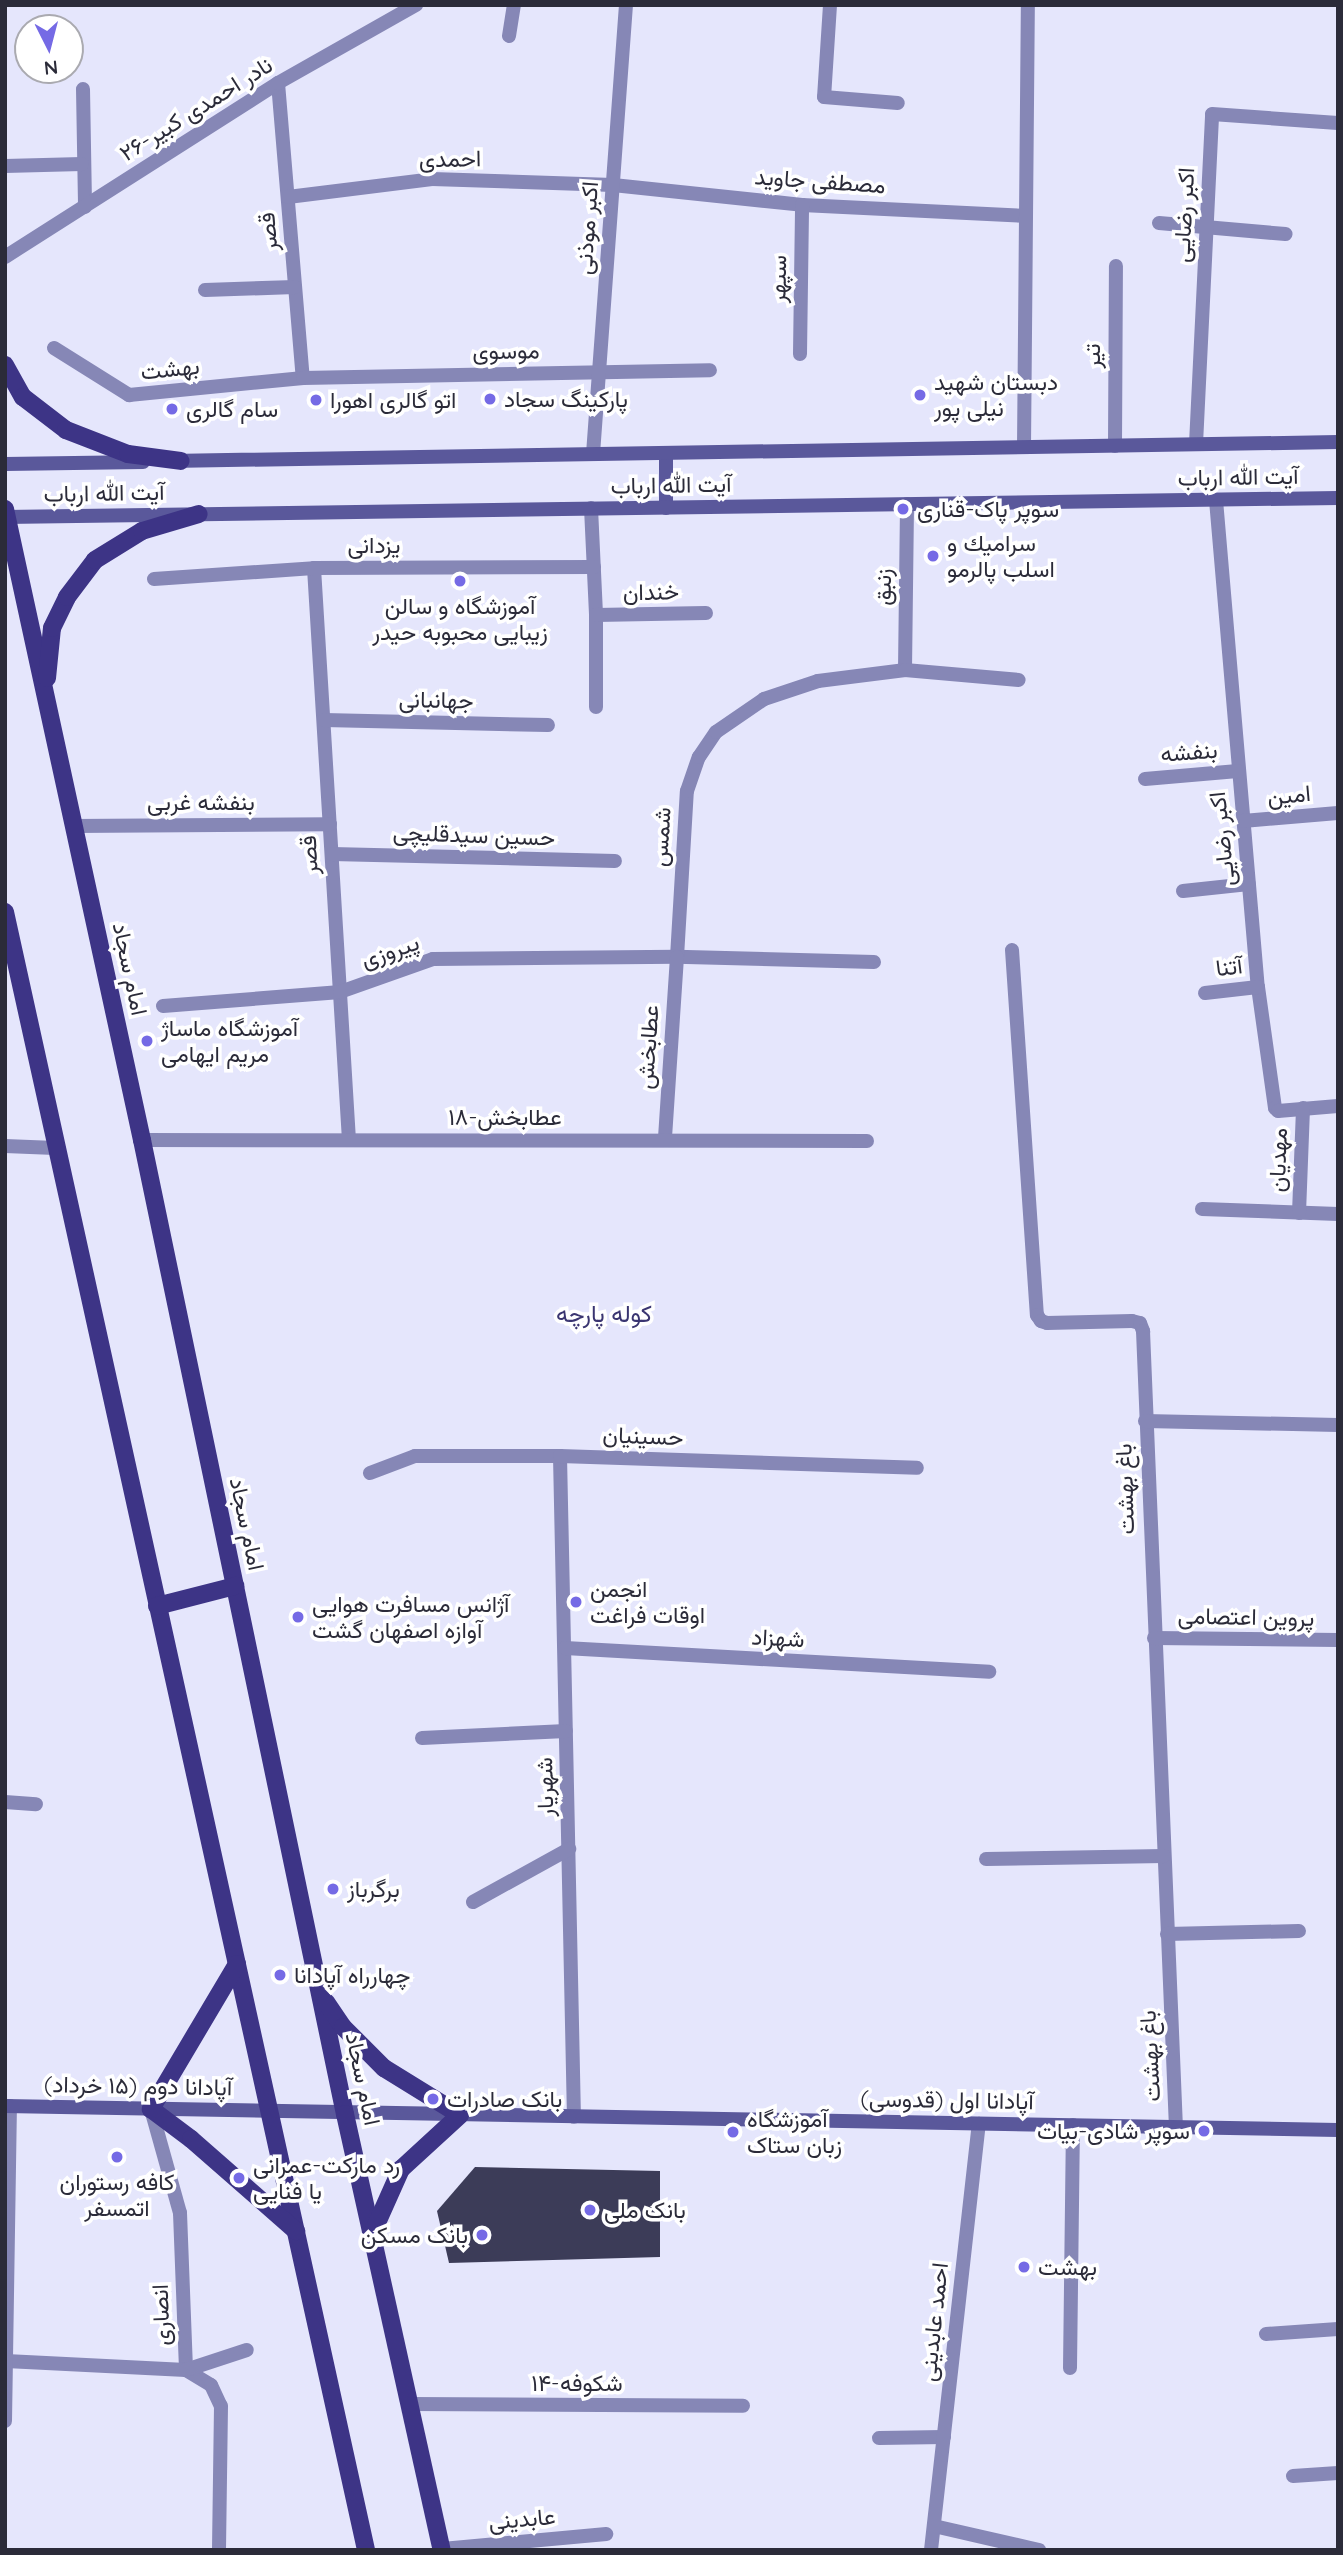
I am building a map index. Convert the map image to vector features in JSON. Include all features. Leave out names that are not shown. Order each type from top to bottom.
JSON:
[{"type":"main road","points":[[5,365],[23,397],[66,430],[128,454],[181,461]]},
{"type":"main road","name":"آیت الله ارباب","points":[[5,464],[1338,442]]},
{"type":"main road","points":[[666,453],[666,508]]},
{"type":"main road","name":"آیت الله ارباب","points":[[6,514],[200,514],[1338,498]]},
{"type":"main road","name":"امام سجاد","points":[[6,514],[142,1140],[345,2114],[442,2549]]},
{"type":"main road","points":[[45,698],[52,628],[67,597],[95,560],[142,531],[200,514]]},
{"type":"main road","points":[[5,912],[366,2550]]},
{"type":"main road","points":[[157,1606],[235,1586]]},
{"type":"main road","points":[[237,1964],[150,2109],[191,2138],[296,2231]]},
{"type":"main road","points":[[320,1993],[343,2027],[384,2067],[460,2115],[401,2169],[372,2234]]},
{"type":"main road","name":"آپادانا دوم (۱۵ خرداد)","points":[[8,2106],[270,2112]]},
{"type":"main road","points":[[270,2112],[345,2114]]},
{"type":"main road","name":"آپادانا اول (قدوسی)","points":[[345,2114],[1338,2130]]},
{"type":"street","name":"۲۶-نادر احمدی کبیر","points":[[5,257],[278,83],[416,5]]},
{"type":"street","points":[[509,36],[514,5]]},
{"type":"street","name":"اکبر موذنی","points":[[593,454],[626,5]]},
{"type":"street","points":[[830,5],[824,97],[898,103]]},
{"type":"street","points":[[1024,447],[1028,5]]},
{"type":"street","name":"قصر","points":[[278,83],[303,378]]},
{"type":"street","points":[[83,89],[82,164],[85,206]]},
{"type":"street","name":"اکبر رضایی","points":[[1196,444],[1212,114],[1338,123]]},
{"type":"street","points":[[5,166],[82,164]]},
{"type":"street","name":"احمدی","points":[[288,197],[432,179],[613,185]]},
{"type":"street","name":"مصطفی جاوید","points":[[613,185],[802,205],[1024,216]]},
{"type":"street","name":"سپهر","points":[[800,354],[802,205]]},
{"type":"street","points":[[1158,223],[1286,234]]},
{"type":"street","name":"تیر","points":[[1115,446],[1116,266]]},
{"type":"street","points":[[205,290],[295,287]]},
{"type":"street","name":"بهشت","points":[[54,348],[129,396],[303,378]]},
{"type":"street","name":"موسوی","points":[[303,378],[710,370]]},
{"type":"street","name":"اکبر رضایی","points":[[1216,500],[1258,987],[1275,1108],[1278,1111],[1338,1106]]},
{"type":"street","name":"زنبق","points":[[905,670],[906,504]]},
{"type":"street","points":[[591,508],[596,615],[596,706]]},
{"type":"street","name":"یزدانی","points":[[155,579],[314,568],[594,567]]},
{"type":"street","name":"قصر","points":[[314,568],[349,1140]]},
{"type":"street","name":"خندان","points":[[596,615],[706,614]]},
{"type":"street","name":"شمس","points":[[677,957],[687,791],[699,757],[716,732],[764,699],[818,681],[905,670],[1019,680]]},
{"type":"street","name":"جهانبانی","points":[[324,720],[548,725]]},
{"type":"street","name":"بنفشه","points":[[1145,779],[1238,771]]},
{"type":"street","name":"امین","points":[[1243,821],[1338,813]]},
{"type":"street","name":"بنفشه غربی","points":[[73,826],[330,824]]},
{"type":"street","name":"حسین سیدقلیچی","points":[[332,854],[615,861]]},
{"type":"street","points":[[1183,891],[1250,884]]},
{"type":"street","name":"باغ بهشت","points":[[1012,950],[1037,1314],[1041,1321],[1047,1323],[1132,1321],[1140,1323],[1143,1331],[1176,2127]]},
{"type":"street","points":[[677,957],[874,962]]},
{"type":"street","name":"پیروزی","points":[[163,1006],[340,992],[433,959],[677,957]]},
{"type":"street","name":"عطابخش","points":[[665,1140],[677,957]]},
{"type":"street","name":"آتنا","points":[[1205,993],[1258,987]]},
{"type":"street","name":"مهدیان","points":[[1299,1213],[1303,1108]]},
{"type":"street","name":"۱۸-عطابخش","points":[[142,1140],[867,1141]]},
{"type":"street","points":[[5,1146],[55,1148]]},
{"type":"street","points":[[1202,1209],[1338,1214]]},
{"type":"street","points":[[1145,1421],[1338,1425]]},
{"type":"street","name":"حسینیان","points":[[370,1473],[415,1456],[560,1456],[917,1468]]},
{"type":"street","name":"شهریار","points":[[560,1456],[574,2117]]},
{"type":"street","name":"پروین اعتصامی","points":[[1154,1638],[1338,1640]]},
{"type":"street","name":"شهزاد","points":[[565,1648],[989,1672]]},
{"type":"street","points":[[422,1738],[566,1731]]},
{"type":"street","points":[[5,1801],[36,1804]]},
{"type":"street","points":[[474,1902],[569,1849]]},
{"type":"street","points":[[986,1859],[1164,1856]]},
{"type":"street","points":[[1167,1934],[1299,1931]]},
{"type":"street","points":[[5,2421],[8,2106]]},
{"type":"street","name":"انصاری","points":[[150,2109],[180,2213],[186,2370],[211,2385],[221,2406],[219,2550]]},
{"type":"street","name":"احمد عابدینی","points":[[917,2550],[931,2549],[979,2124]]},
{"type":"street","points":[[1070,2368],[1073,2125]]},
{"type":"street","points":[[1266,2334],[1338,2329]]},
{"type":"street","points":[[6,2361],[186,2370],[247,2350]]},
{"type":"street","name":"۱۴-شکوفه","points":[[410,2404],[743,2406]]},
{"type":"street","points":[[879,2438],[944,2437]]},
{"type":"street","points":[[1293,2476],[1338,2473]]},
{"type":"street","points":[[934,2526],[1039,2550]]},
{"type":"street","name":"عابدینی","points":[[442,2549],[606,2535]]},
{"type":"building","name":"بانک ملی","points":[[475,2167],[660,2171],[660,2257],[449,2263],[437,2211]]},
{"type":"place","name":"دبستان شهید نیلی پور","points":[[920,395]]},
{"type":"place","name":"پارکینگ سجاد","points":[[490,399]]},
{"type":"place","name":"اتو گالری اهورا","points":[[316,400]]},
{"type":"place","name":"سام گالری","points":[[172,409]]},
{"type":"place","name":"سوپر پاک-قناری","points":[[903,509]]},
{"type":"place","name":"سراميك و اسلب پالرمو","points":[[933,556]]},
{"type":"place","name":"آموزشگاه و سالن زیبایی محبوبه حیدر","points":[[460,581]]},
{"type":"place","name":"آموزشگاه ماساژ مریم ایهامی","points":[[147,1041]]},
{"type":"place","name":"انجمن اوقات فراغت","points":[[576,1602]]},
{"type":"place","name":"آژانس مسافرت هوایی آوازه اصفهان گشت","points":[[298,1617]]},
{"type":"place","name":"برگرباز","points":[[333,1889]]},
{"type":"place","name":"چهارراه آپادانا","points":[[280,1975]]},
{"type":"place","name":"بانک صادرات","points":[[433,2099]]},
{"type":"place","name":"سوپر شادی-بیات","points":[[1204,2131]]},
{"type":"place","name":"آموزشگاه زبان ستاک","points":[[733,2132]]},
{"type":"place","name":"كافه رستوران اتمسفر","points":[[117,2157]]},
{"type":"place","name":"رد مارکت-عمرانی یا فنایی","points":[[239,2178]]},
{"type":"place","name":"بانک ملی","points":[[590,2210]]},
{"type":"place","name":"بانک مسکن","points":[[482,2235]]},
{"type":"place","name":"بهشت","points":[[1024,2267]]},
{"type":"district","name":"کوله پارچه","points":[[604,1314]]}]
